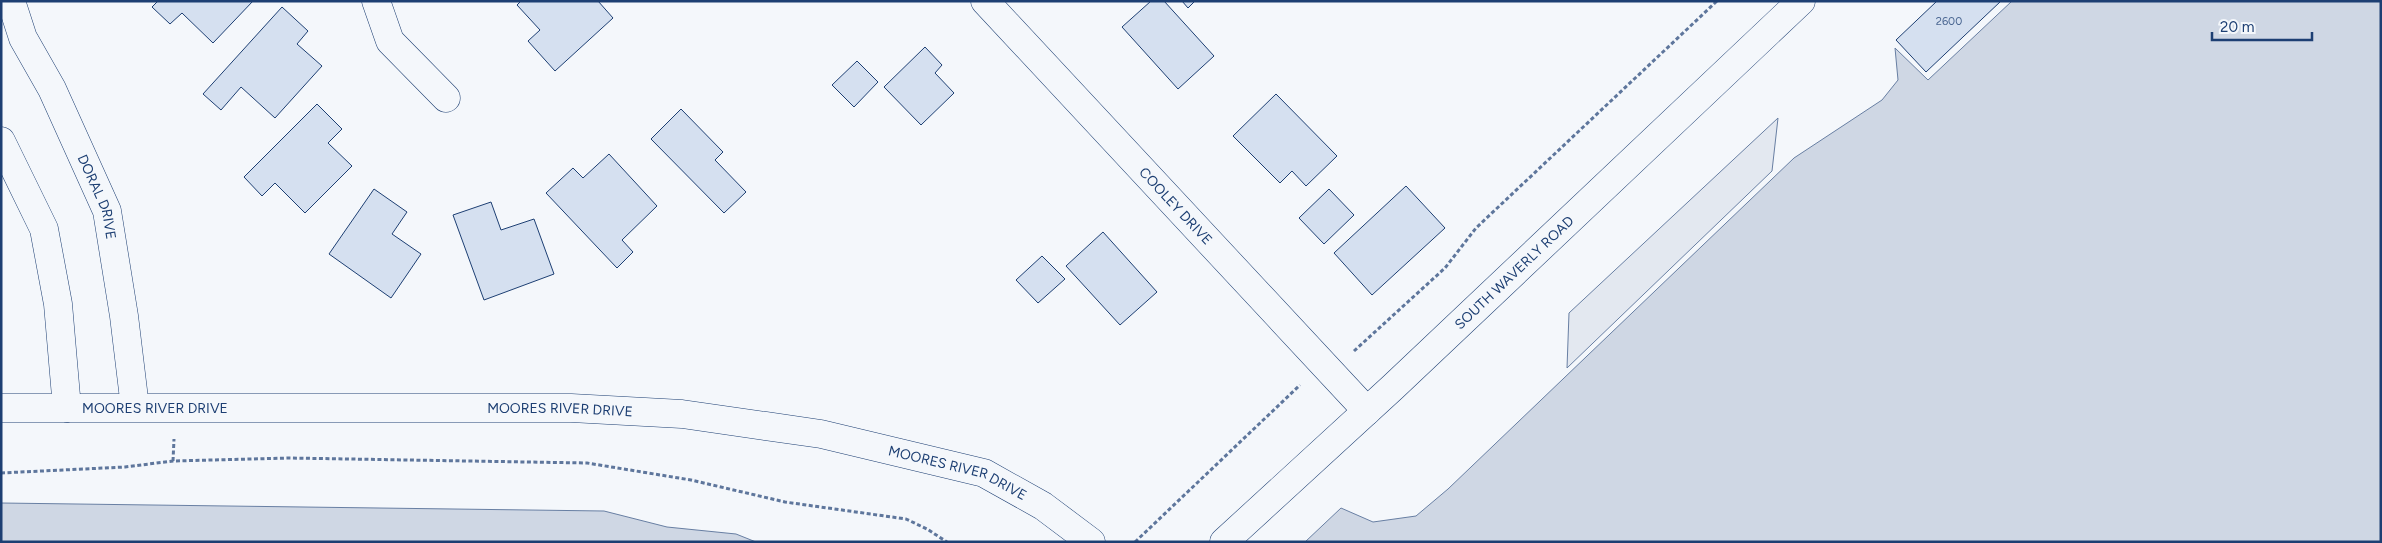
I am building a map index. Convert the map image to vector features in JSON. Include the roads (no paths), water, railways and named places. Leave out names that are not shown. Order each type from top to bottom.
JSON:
[{"type":"street","name":"DORAL DRIVE","points":[[11,1],[23,38],[52,89],[107,211],[124,316],[135,407]]},
{"type":"street","points":[[376,1],[390,41],[446,98]]},
{"type":"street","name":"COOLEY DRIVE","points":[[985,1],[1367,411]]},
{"type":"street","name":"SOUTH WAVERLY ROAD","points":[[1224,542],[1367,411],[1801,1]]},
{"type":"street","points":[[1,141],[44,229],[58,304],[67,408]]},
{"type":"street","name":"MOORES RIVER DRIVE","points":[[1,408],[571,408],[692,415],[820,434],[984,473],[1043,506],[1090,542]]}]
